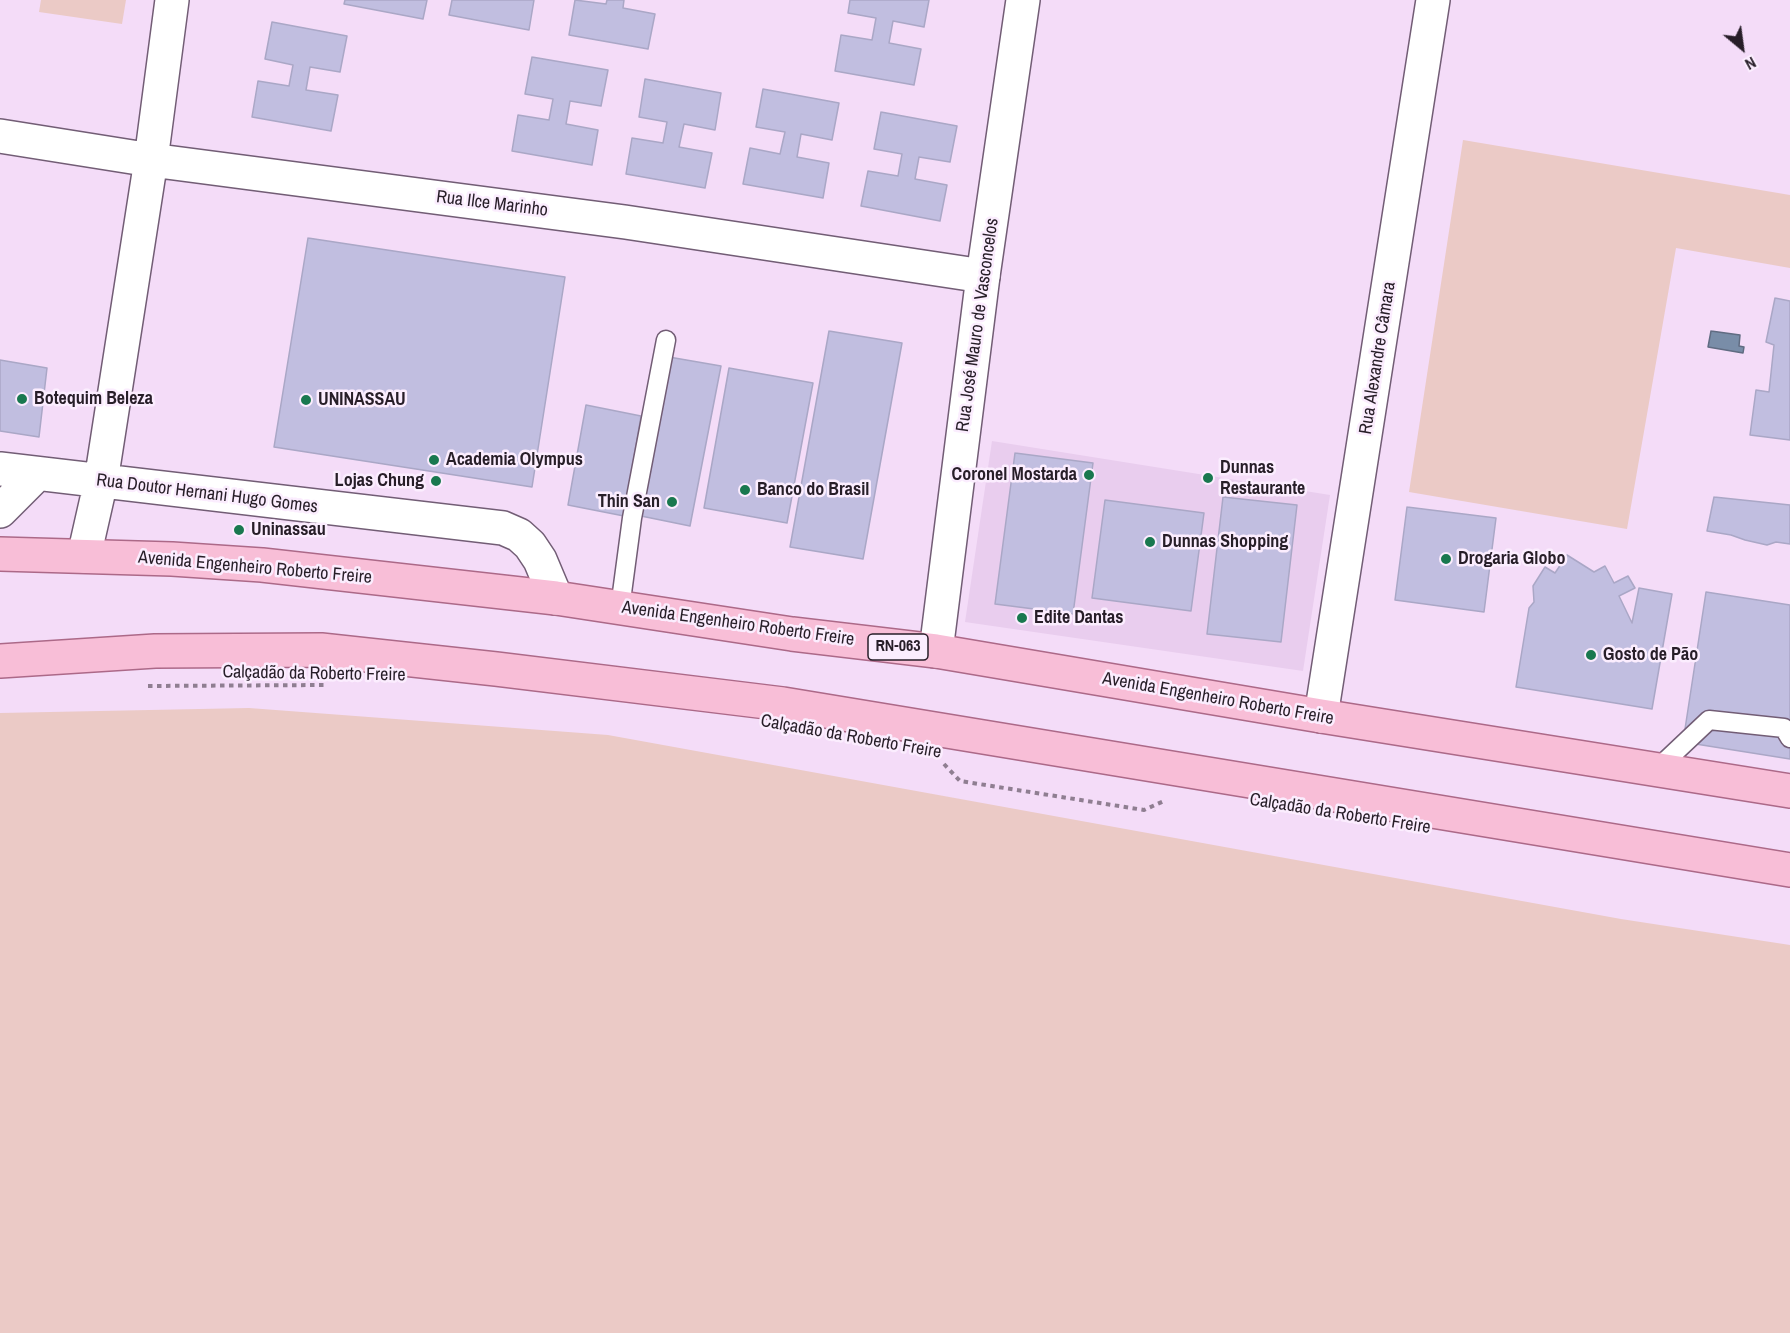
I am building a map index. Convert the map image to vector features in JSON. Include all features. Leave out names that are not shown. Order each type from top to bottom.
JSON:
[{"type":"main road","name":"Avenida Engenheiro Roberto Freire","points":[[0,554],[262,565],[556,598],[792,634],[936,651],[1321,716],[1790,791]]},
{"type":"main road","points":[[0,661],[155,651],[321,650],[496,669],[783,704],[1790,870]]},
{"type":"street","points":[[84,556],[101,482],[151,160],[172,0]]},
{"type":"street","name":"Rua José Mauro de Vasconcelos","points":[[936,651],[983,276],[1023,0]]},
{"type":"street","name":"Rua Alexandre Câmara","points":[[1321,716],[1433,0]]},
{"type":"street","name":"Rua Ilce Marinho","points":[[0,136],[151,160],[625,222],[983,276]]},
{"type":"street","name":"Rua Doutor Hernani Hugo Gomes","points":[[0,469],[503,528],[519,535],[530,545],[540,560],[556,598]]},
{"type":"street","points":[[0,511],[37,474]]},
{"type":"lane","points":[[620,608],[632,518],[666,340]]},
{"type":"lane","points":[[1656,770],[1709,720],[1784,728],[1790,738]]},
{"type":"path","name":"Calçadão da Roberto Freire","points":[[143,686],[334,686]]},
{"type":"path","name":"Calçadão da Roberto Freire","points":[[934,763],[945,764],[960,781],[1144,810],[1166,800]]},
{"type":"shaded area","points":[[41,0],[126,0],[122,24],[39,12]]},
{"type":"shaded area","points":[[1463,140],[1790,195],[1790,268],[1676,248],[1627,529],[1409,492]]},
{"type":"shaded area","name":"Dunnas Shopping","points":[[992,441],[1330,495],[1303,671],[965,622]]},
{"type":"shaded area","points":[[249,708],[608,735],[1621,919],[1790,945],[1790,1333],[0,1333],[0,713]]},
{"type":"water","points":[[1711,331],[1740,335],[1739,346],[1744,347],[1743,353],[1708,347]]},
{"type":"building","points":[[345,0],[427,0],[423,19],[344,4]]},
{"type":"building","points":[[452,0],[534,0],[529,30],[449,15]]},
{"type":"building","points":[[575,0],[606,4],[607,0],[624,0],[623,8],[655,14],[648,49],[569,35]]},
{"type":"building","points":[[850,0],[929,0],[924,27],[893,21],[889,43],[921,49],[914,85],[835,71],[841,35],[872,40],[876,18],[848,13]]},
{"type":"building","points":[[272,22],[347,36],[340,72],[310,67],[306,90],[338,95],[331,131],[252,117],[258,81],[289,86],[293,65],[265,59]]},
{"type":"building","points":[[532,57],[608,70],[601,106],[570,101],[566,124],[598,130],[592,165],[512,151],[518,115],[549,120],[553,99],[525,94]]},
{"type":"building","points":[[645,79],[721,93],[715,130],[684,124],[679,147],[712,153],[705,188],[626,174],[632,138],[663,143],[667,122],[639,117]]},
{"type":"building","points":[[763,89],[839,103],[832,140],[801,134],[797,157],[829,163],[823,198],[743,184],[750,148],[780,154],[785,132],[756,127]]},
{"type":"building","points":[[881,112],[957,126],[950,162],[919,157],[915,179],[947,185],[940,221],[861,206],[868,171],[898,176],[902,154],[874,149]]},
{"type":"building","points":[[308,238],[565,277],[532,487],[274,447]]},
{"type":"building","points":[[1775,298],[1790,301],[1790,440],[1750,435],[1756,390],[1769,392],[1774,345],[1766,342]]},
{"type":"building","points":[[829,331],[902,343],[863,559],[790,547]]},
{"type":"building","points":[[669,357],[721,366],[690,526],[641,516]]},
{"type":"building","name":"Botequim Beleza","points":[[0,360],[47,368],[39,437],[0,431]]},
{"type":"building","points":[[729,368],[813,383],[787,523],[704,508]]},
{"type":"building","points":[[586,405],[641,416],[624,516],[568,505]]},
{"type":"building","points":[[1015,453],[1093,463],[1073,614],[995,604]]},
{"type":"building","points":[[1223,497],[1297,505],[1281,642],[1207,634]]},
{"type":"building","points":[[1714,497],[1790,505],[1790,544],[1776,542],[1767,545],[1707,531]]},
{"type":"building","points":[[1105,500],[1204,513],[1191,611],[1092,598]]},
{"type":"building","name":"Drogaria Globo","points":[[1407,507],[1496,518],[1484,612],[1395,600]]},
{"type":"building","name":"Gosto de Pão","points":[[1567,555],[1594,572],[1605,566],[1614,583],[1628,576],[1635,588],[1619,596],[1632,623],[1639,588],[1672,594],[1652,709],[1516,687],[1529,608],[1534,602],[1533,586],[1545,567],[1555,573]]},
{"type":"building","points":[[1706,592],[1790,605],[1790,759],[1683,742]]},
{"type":"place","name":"Botequim Beleza","points":[[22,399]]},
{"type":"place","name":"UNINASSAU","points":[[306,400]]},
{"type":"place","name":"Academia Olympus","points":[[434,460]]},
{"type":"place","name":"Coronel Mostarda","points":[[1089,475]]},
{"type":"place","name":"Dunnas Restaurante","points":[[1208,478]]},
{"type":"place","name":"Lojas Chung","points":[[436,481]]},
{"type":"place","name":"Banco do Brasil","points":[[745,490]]},
{"type":"place","name":"Thin San","points":[[672,502]]},
{"type":"place","name":"Uninassau","points":[[239,530]]},
{"type":"place","name":"Dunnas Shopping","points":[[1150,542]]},
{"type":"place","name":"Drogaria Globo","points":[[1446,559]]},
{"type":"place","name":"Edite Dantas","points":[[1022,618]]},
{"type":"place","name":"Gosto de Pão","points":[[1591,655]]}]
